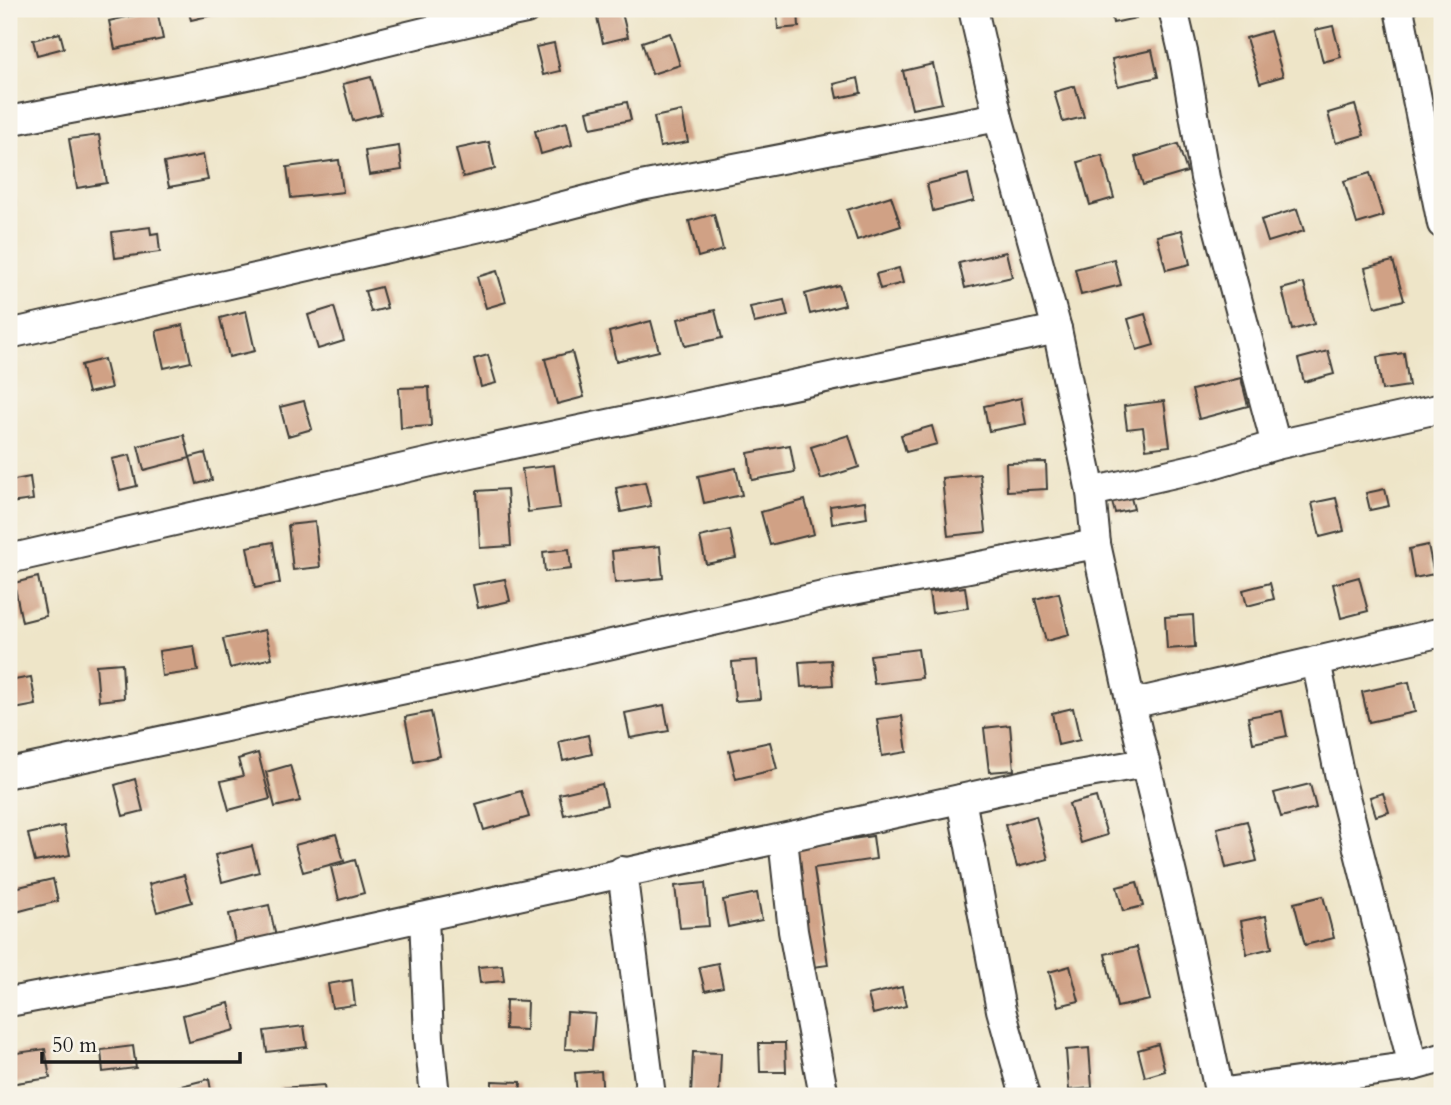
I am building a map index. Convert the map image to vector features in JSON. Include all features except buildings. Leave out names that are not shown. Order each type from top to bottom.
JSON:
[{"type":"street","points":[[9,121],[292,65],[445,25],[526,9]]},
{"type":"street","points":[[973,9],[998,117],[1057,329],[1091,492],[1096,544],[1184,924],[1220,1095],[1413,1066],[1442,1058]]},
{"type":"street","points":[[1173,9],[1205,178],[1276,445]]},
{"type":"street","points":[[1399,9],[1442,224]]},
{"type":"street","points":[[9,334],[498,223],[641,186],[998,117]]},
{"type":"street","points":[[9,559],[474,452],[1057,329]]},
{"type":"street","points":[[1091,492],[1206,466],[1276,445],[1442,408]]},
{"type":"street","points":[[9,773],[528,663],[832,594],[1096,544]]},
{"type":"street","points":[[1131,704],[1442,632]]},
{"type":"street","points":[[1316,661],[1339,773],[1413,1066]]},
{"type":"street","points":[[9,1002],[185,969],[622,871],[783,839],[1033,783],[1145,763]]},
{"type":"street","points":[[961,799],[1001,1010],[1023,1083],[1024,1096]]},
{"type":"street","points":[[783,839],[793,931],[824,1096]]},
{"type":"street","points":[[622,871],[651,1096]]},
{"type":"street","points":[[424,917],[429,1038],[435,1096]]}]
